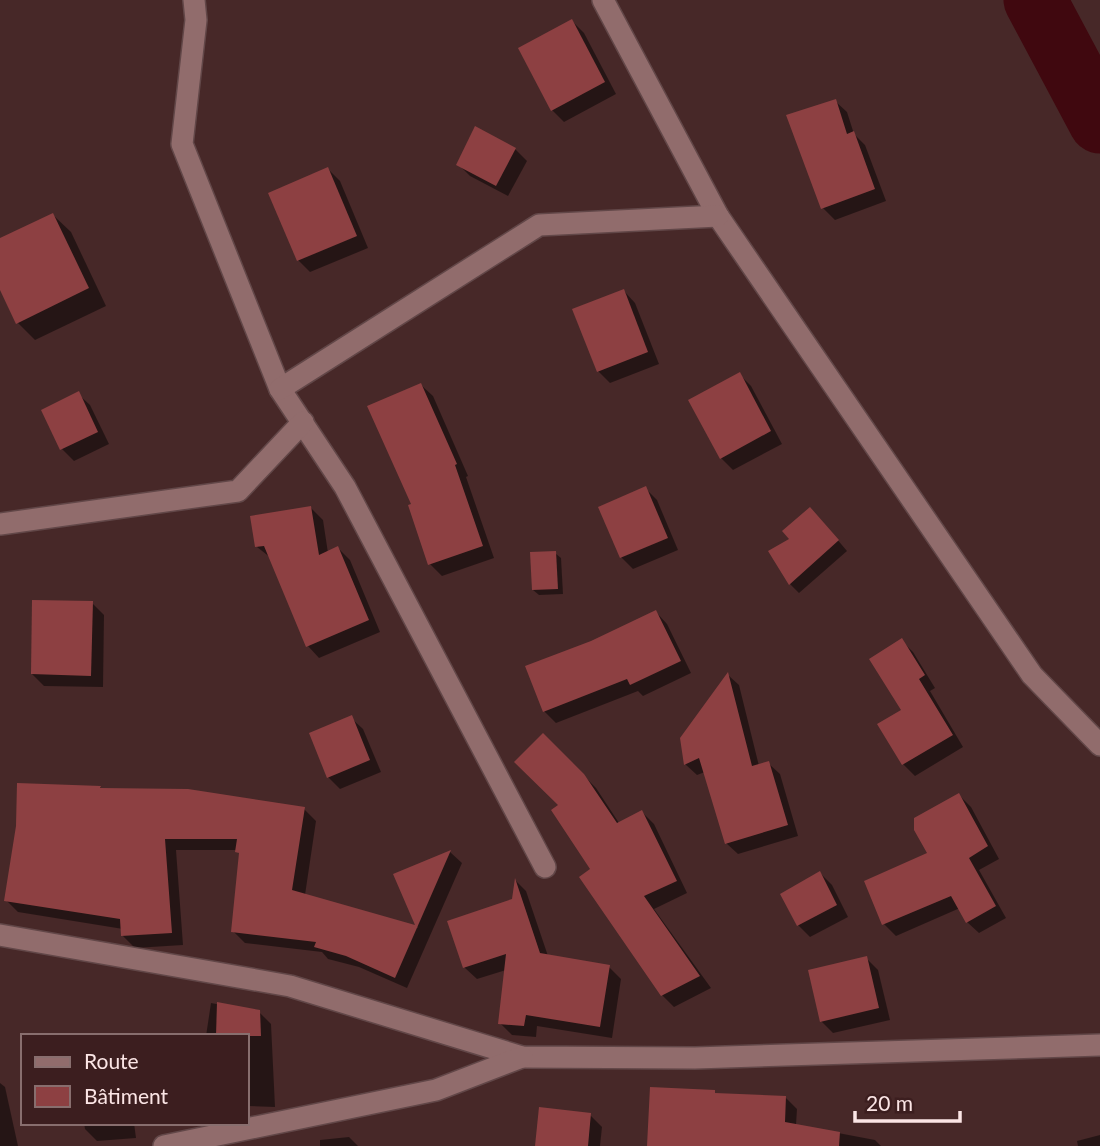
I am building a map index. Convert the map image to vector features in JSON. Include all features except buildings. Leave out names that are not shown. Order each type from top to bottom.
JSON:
[{"type":"street","points":[[194,0],[196,20],[182,144],[281,388],[345,487],[545,867]]},
{"type":"street","points":[[603,0],[718,216],[1032,675],[1100,745]]},
{"type":"street","points":[[281,388],[539,225],[718,216]]},
{"type":"street","points":[[0,524],[239,491],[303,422]]},
{"type":"street","points":[[0,935],[290,986],[522,1056],[695,1058],[1100,1045]]},
{"type":"street","points":[[164,1146],[436,1090],[522,1056]]},
{"type":"waterway","points":[[1035,0],[1100,122]]}]
